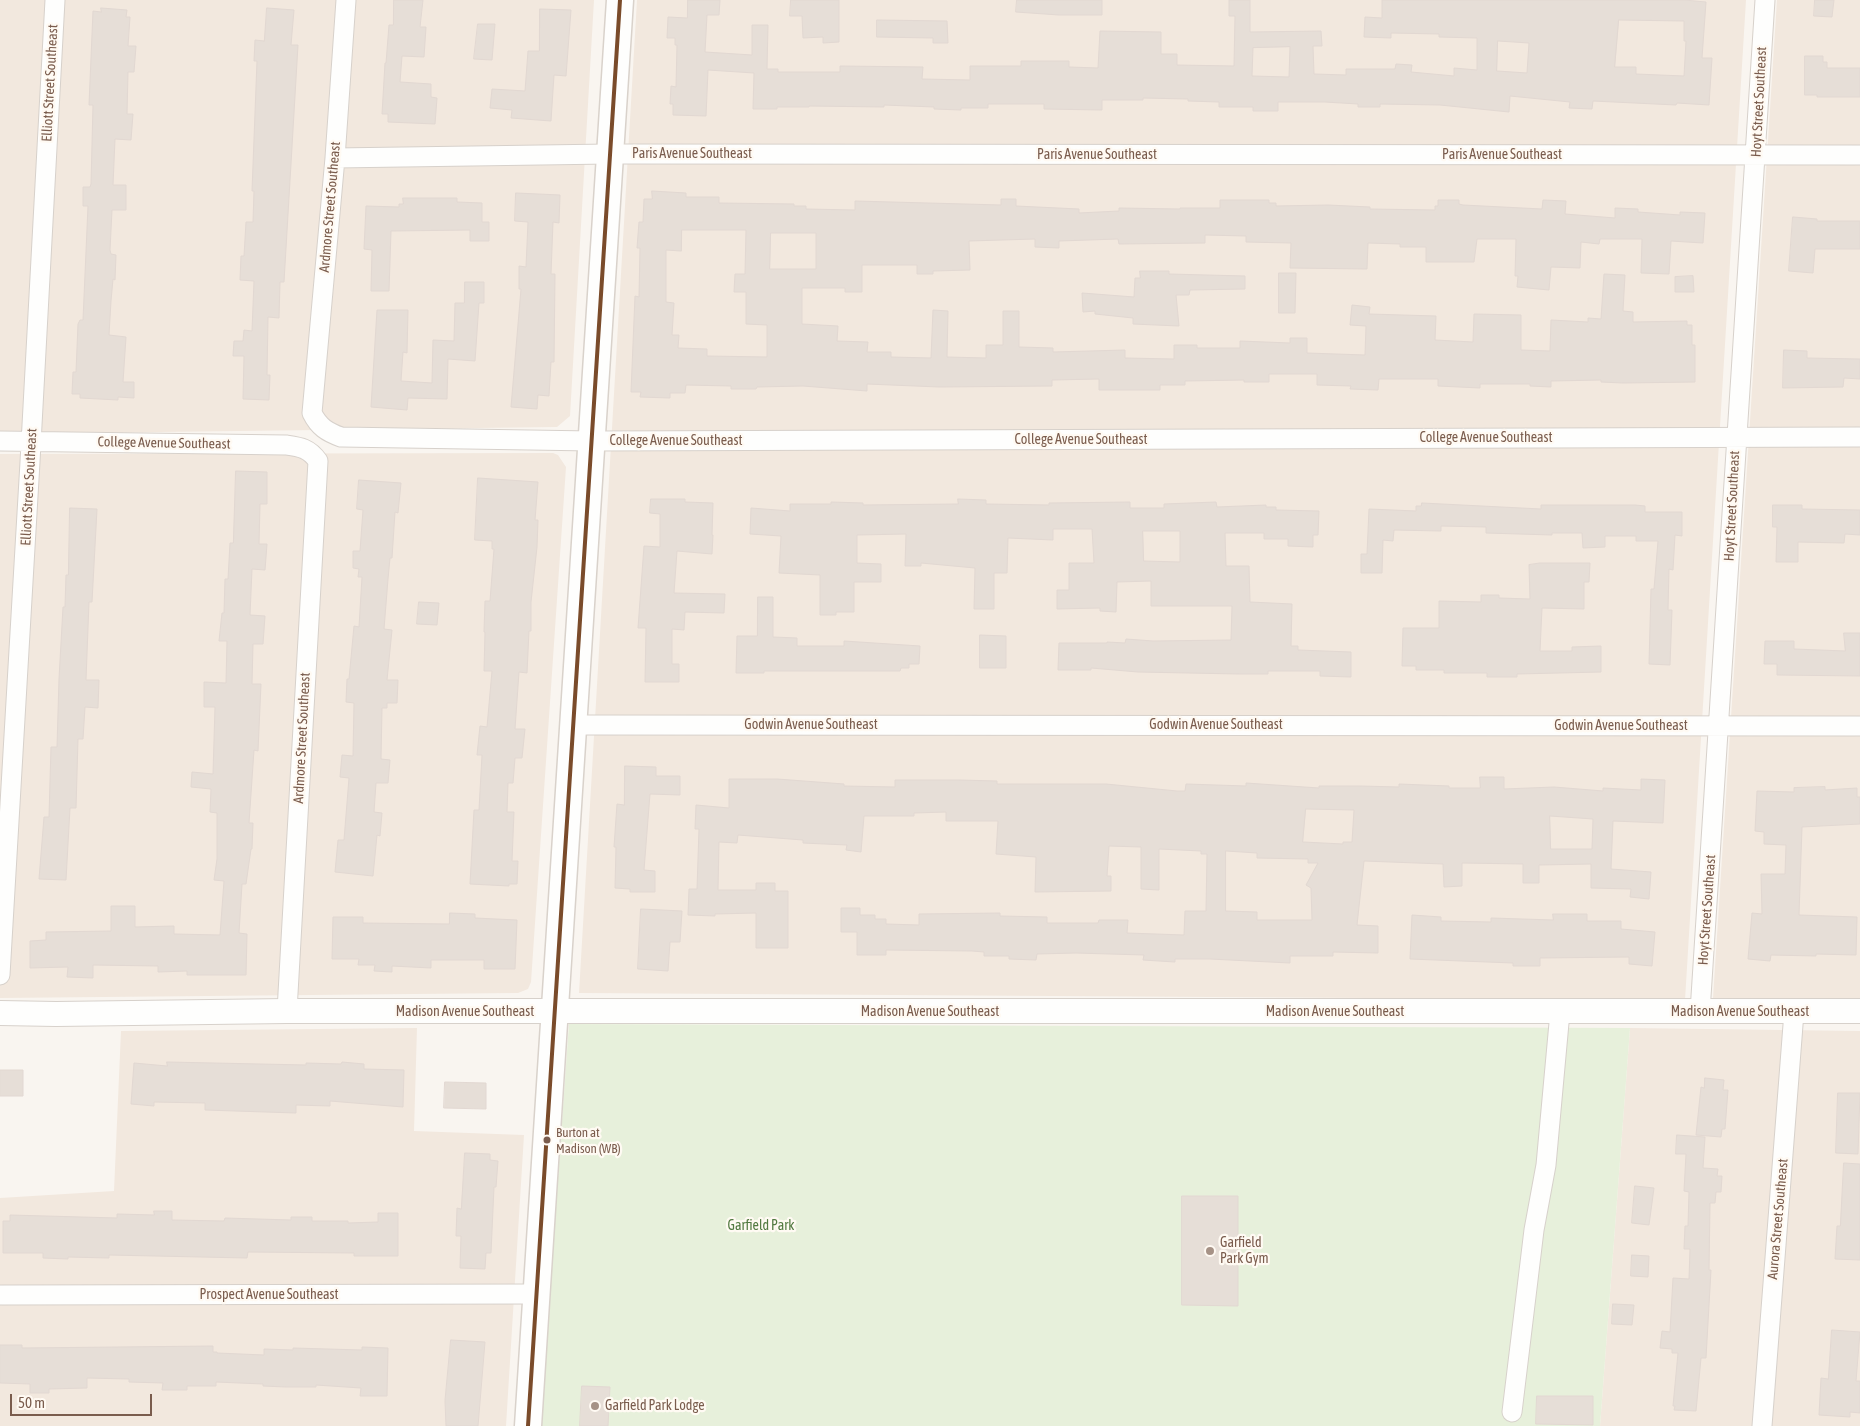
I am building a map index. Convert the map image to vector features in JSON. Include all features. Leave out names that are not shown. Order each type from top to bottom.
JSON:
[{"type":"main road","points":[[528,1426],[620,0]]},
{"type":"street","name":"Elliott Street Southeast","points":[[0,974],[55,0]]},
{"type":"street","name":"Ardmore Street Southeast","points":[[312,413],[335,158],[346,0]]},
{"type":"street","name":"Hoyt Street Southeast","points":[[1700,1012],[1765,0]]},
{"type":"street","name":"Paris Avenue Southeast","points":[[335,158],[609,154],[1860,154]]},
{"type":"street","name":"College Avenue Southeast","points":[[312,413],[317,424],[329,433],[341,437],[592,441],[1860,437]]},
{"type":"street","name":"College Avenue Southeast","points":[[0,441],[294,446],[313,454],[318,461],[318,466]]},
{"type":"street","name":"Ardmore Street Southeast","points":[[287,1011],[318,466]]},
{"type":"street","name":"Godwin Avenue Southeast","points":[[573,724],[1860,726]]},
{"type":"street","name":"Madison Avenue Southeast","points":[[0,1013],[287,1011],[1860,1011]]},
{"type":"street","points":[[1512,1412],[1534,1230],[1546,1165],[1560,1012]]},
{"type":"street","name":"Aurora Street Southeast","points":[[1762,1426],[1794,1012]]},
{"type":"street","name":"Prospect Avenue Southeast","points":[[0,1295],[537,1294]]},
{"type":"shaded area","points":[[0,0],[594,0],[570,416],[557,427],[0,434]]},
{"type":"shaded area","points":[[637,0],[1746,0],[1685,1000],[579,993]]},
{"type":"shaded area","points":[[1777,0],[1860,0],[1860,998],[1713,998]]},
{"type":"shaded area","points":[[553,453],[558,455],[566,467],[531,982],[528,989],[518,993],[0,998],[0,454]]},
{"type":"shaded area","points":[[417,1028],[414,1131],[524,1135],[506,1426],[0,1426],[0,1198],[114,1191],[121,1031]]},
{"type":"shaded area","points":[[1630,1028],[1860,1031],[1860,1426],[1600,1426]]},
{"type":"green space","name":"Garfield Park","points":[[569,1024],[1630,1028],[1600,1426],[540,1426]]},
{"type":"building","points":[[394,0],[423,0],[420,27],[426,27],[424,57],[402,56],[400,82],[431,84],[431,97],[437,98],[435,124],[388,122],[388,114],[382,114],[389,25],[393,25]]},
{"type":"building","points":[[688,0],[720,0],[719,15],[707,15],[705,52],[752,55],[752,25],[768,25],[767,69],[778,69],[778,72],[840,72],[840,66],[923,67],[922,79],[970,80],[970,66],[1021,66],[1021,61],[1069,61],[1069,67],[1098,68],[1100,31],[1161,32],[1161,54],[1177,54],[1177,65],[1234,66],[1235,16],[1229,16],[1229,0],[1250,0],[1250,32],[1321,31],[1322,46],[1313,46],[1314,74],[1346,75],[1346,69],[1395,69],[1396,64],[1412,65],[1411,72],[1454,76],[1454,68],[1477,70],[1477,38],[1439,37],[1439,34],[1391,33],[1391,38],[1364,37],[1365,17],[1382,18],[1382,0],[1684,0],[1706,2],[1702,58],[1712,58],[1709,105],[1593,101],[1592,109],[1569,108],[1570,102],[1510,96],[1509,112],[1440,105],[1380,104],[1380,107],[1358,107],[1358,104],[1325,102],[1278,102],[1278,111],[1253,111],[1253,107],[1219,107],[1219,102],[1143,98],[1143,100],[1102,100],[1102,110],[1044,109],[1044,104],[988,104],[988,108],[961,108],[961,110],[884,105],[884,107],[809,106],[753,109],[754,73],[708,70],[706,116],[673,115],[673,104],[670,104],[671,86],[676,87],[677,45],[675,45],[675,38],[667,38],[668,17],[687,18]],"holes":[[[1619,20],[1684,21],[1684,41],[1686,41],[1684,76],[1636,74],[1636,67],[1615,67]],[[1498,41],[1529,43],[1527,73],[1497,71]],[[1290,47],[1289,77],[1252,76],[1253,48]]]},
{"type":"building","points":[[791,0],[839,0],[839,42],[823,43],[823,37],[803,38],[802,16],[790,16]]},
{"type":"building","points":[[1017,0],[1102,0],[1102,15],[1016,12]]},
{"type":"building","points":[[1815,0],[1834,0],[1832,17],[1814,16]]},
{"type":"building","points":[[101,8],[127,10],[126,17],[130,17],[128,46],[136,46],[134,72],[128,72],[127,114],[133,114],[131,140],[115,139],[113,185],[126,185],[126,210],[112,210],[110,250],[111,254],[116,255],[109,335],[126,337],[123,382],[134,382],[134,398],[118,397],[118,400],[80,398],[80,394],[72,394],[73,372],[76,372],[78,324],[80,320],[83,320],[88,206],[83,206],[83,187],[90,187],[91,184],[93,105],[89,105],[93,11],[101,12]]},
{"type":"building","points":[[267,8],[294,10],[291,45],[298,45],[284,282],[280,282],[279,318],[268,317],[267,375],[270,375],[269,400],[243,399],[244,356],[233,356],[234,341],[243,341],[244,330],[252,331],[254,281],[240,280],[241,256],[244,256],[246,222],[253,222],[254,191],[252,191],[257,61],[254,61],[255,40],[264,41]]},
{"type":"building","points":[[540,9],[571,10],[566,76],[554,75],[551,121],[511,118],[512,110],[490,108],[492,89],[525,91],[528,51],[539,51]]},
{"type":"building","points":[[877,20],[947,21],[948,43],[933,43],[933,38],[877,37]]},
{"type":"building","points":[[478,24],[495,24],[492,60],[474,59]]},
{"type":"building","points":[[1805,56],[1823,56],[1823,62],[1827,62],[1827,68],[1860,68],[1860,97],[1817,97],[1817,95],[1805,95]]},
{"type":"building","points":[[652,191],[686,193],[686,197],[719,197],[719,203],[794,204],[794,206],[806,206],[806,209],[855,210],[855,201],[1001,205],[1001,199],[1016,199],[1016,206],[1079,209],[1079,213],[1119,211],[1119,208],[1220,208],[1220,200],[1269,200],[1269,203],[1276,203],[1276,206],[1328,205],[1370,207],[1370,209],[1435,210],[1435,206],[1438,206],[1438,200],[1459,200],[1459,204],[1463,205],[1542,209],[1543,200],[1566,201],[1565,214],[1615,218],[1615,208],[1638,209],[1638,212],[1680,215],[1680,212],[1705,213],[1703,243],[1671,241],[1669,274],[1641,273],[1642,239],[1600,239],[1599,244],[1581,242],[1580,268],[1551,267],[1549,290],[1517,287],[1518,276],[1515,276],[1516,239],[1477,239],[1474,262],[1426,262],[1426,247],[1400,247],[1400,244],[1368,243],[1367,269],[1290,268],[1291,243],[1246,242],[1246,236],[1205,235],[1205,243],[1119,244],[1118,239],[1059,241],[1059,248],[1035,247],[1035,239],[969,241],[970,270],[933,271],[933,274],[917,274],[917,265],[862,265],[862,292],[845,292],[845,288],[802,288],[802,324],[838,326],[837,341],[868,342],[867,352],[891,352],[891,357],[931,358],[933,310],[948,311],[947,357],[986,358],[986,345],[1003,345],[1003,311],[1019,311],[1019,347],[1053,348],[1053,352],[1125,350],[1125,358],[1174,359],[1174,345],[1197,345],[1197,348],[1240,348],[1240,341],[1290,343],[1290,338],[1307,338],[1307,353],[1365,355],[1366,326],[1350,325],[1352,305],[1370,307],[1369,314],[1436,316],[1435,340],[1473,342],[1474,314],[1521,315],[1521,350],[1550,351],[1551,320],[1588,322],[1588,318],[1601,319],[1604,274],[1625,275],[1623,311],[1633,312],[1633,322],[1687,321],[1687,325],[1692,325],[1692,345],[1695,345],[1695,382],[1551,381],[1551,387],[1530,386],[1530,384],[1480,384],[1480,388],[1438,386],[1438,379],[1379,379],[1378,390],[1350,389],[1351,386],[1317,385],[1317,374],[1269,374],[1269,382],[1244,382],[1244,380],[1185,381],[1185,385],[1160,385],[1160,390],[1099,390],[1099,379],[1052,380],[1052,386],[939,387],[867,384],[867,391],[803,386],[731,389],[731,386],[686,385],[685,393],[670,393],[670,398],[640,397],[641,392],[631,392],[635,296],[639,297],[640,248],[637,248],[639,222],[643,222],[644,199],[652,199]],"holes":[[[682,230],[746,230],[745,274],[735,274],[734,292],[746,292],[746,324],[767,325],[767,357],[707,356],[707,349],[678,348],[679,335],[672,335],[674,303],[666,302],[666,250],[681,251]],[[771,233],[816,233],[816,269],[770,269]]]},
{"type":"building","points":[[516,193],[560,195],[559,223],[553,222],[551,274],[555,274],[554,362],[551,362],[549,396],[538,395],[537,409],[511,407],[521,289],[519,289],[519,266],[526,267],[528,222],[515,221]]},
{"type":"building","points":[[403,198],[457,198],[457,202],[482,203],[482,222],[489,222],[489,241],[470,241],[470,230],[391,231],[389,291],[371,291],[372,250],[364,249],[366,206],[399,207],[399,204],[403,204]]},
{"type":"building","points":[[1793,217],[1817,219],[1817,221],[1860,221],[1860,249],[1815,249],[1813,273],[1789,271]]},
{"type":"building","points":[[1140,271],[1169,271],[1169,274],[1245,276],[1245,289],[1190,290],[1189,295],[1176,295],[1179,326],[1133,324],[1133,318],[1095,314],[1095,311],[1083,312],[1082,293],[1134,297],[1135,278],[1140,278]]},
{"type":"building","points":[[1279,273],[1296,273],[1295,313],[1279,313]]},
{"type":"building","points":[[1693,276],[1694,292],[1675,292],[1675,277]]},
{"type":"building","points":[[465,282],[484,282],[484,303],[479,303],[475,361],[448,359],[447,399],[408,398],[407,410],[371,407],[377,310],[408,310],[407,353],[403,352],[401,381],[432,383],[433,340],[454,341],[455,303],[464,303]]},
{"type":"building","points":[[1784,350],[1807,351],[1807,358],[1860,359],[1860,379],[1844,378],[1843,387],[1783,388]]},
{"type":"building","points":[[236,471],[267,472],[267,504],[260,504],[259,544],[267,544],[265,570],[252,569],[250,615],[265,616],[263,644],[253,644],[252,684],[261,684],[258,751],[254,750],[249,823],[253,823],[252,849],[246,884],[242,884],[239,933],[247,934],[246,975],[187,975],[187,971],[158,972],[158,966],[93,965],[93,978],[67,977],[68,967],[30,968],[30,941],[46,940],[46,932],[111,931],[111,906],[135,906],[135,927],[174,926],[174,934],[220,935],[224,881],[214,880],[217,859],[217,813],[210,812],[211,789],[191,787],[192,772],[213,774],[215,707],[204,707],[204,682],[226,683],[227,641],[219,641],[222,613],[224,613],[225,579],[228,579],[230,543],[233,543]]},
{"type":"building","points":[[478,478],[538,482],[535,520],[538,520],[537,547],[531,602],[531,631],[529,631],[527,673],[519,672],[515,729],[525,729],[522,758],[515,758],[513,783],[508,783],[507,812],[514,812],[512,861],[518,861],[517,884],[509,884],[509,886],[470,884],[474,810],[479,810],[482,755],[477,755],[480,726],[487,727],[492,671],[484,671],[484,632],[485,601],[490,601],[494,549],[492,549],[492,541],[475,540]]},
{"type":"building","points":[[359,480],[401,483],[398,513],[395,512],[384,629],[392,630],[387,680],[398,680],[397,703],[387,703],[387,708],[382,708],[381,759],[390,760],[388,783],[376,783],[374,812],[382,813],[380,836],[377,835],[373,876],[335,872],[338,840],[344,840],[349,778],[340,777],[342,755],[353,756],[354,703],[346,702],[354,626],[359,627],[362,577],[358,577],[359,569],[353,568],[353,551],[360,551],[363,510],[357,509]]},
{"type":"building","points":[[651,499],[685,499],[685,502],[713,503],[712,554],[677,551],[674,593],[725,594],[724,613],[685,612],[684,630],[672,629],[672,664],[679,664],[679,682],[645,682],[646,628],[638,628],[644,546],[660,547],[660,514],[650,513]]},
{"type":"building","points":[[958,499],[986,500],[986,504],[1049,505],[1049,503],[1130,502],[1130,508],[1164,508],[1164,504],[1216,502],[1217,507],[1266,505],[1266,507],[1276,507],[1276,510],[1319,511],[1318,535],[1313,535],[1313,547],[1288,546],[1288,539],[1264,539],[1264,533],[1225,533],[1226,566],[1249,566],[1250,602],[1292,604],[1291,646],[1298,646],[1298,650],[1351,652],[1351,677],[1320,676],[1320,671],[1268,671],[1268,674],[1239,674],[1138,672],[1091,668],[1091,670],[1058,670],[1059,643],[1125,643],[1126,639],[1153,641],[1231,640],[1232,606],[1151,606],[1151,581],[1117,582],[1116,612],[1100,611],[1100,608],[1057,609],[1057,590],[1069,590],[1069,563],[1094,563],[1092,529],[1053,529],[1053,540],[1008,538],[1007,573],[994,573],[994,609],[974,609],[975,568],[921,563],[921,566],[905,566],[906,534],[857,535],[857,563],[881,564],[881,582],[854,582],[854,612],[836,612],[836,615],[820,615],[820,575],[779,573],[781,536],[750,534],[751,508],[790,511],[790,504],[831,504],[831,502],[863,503],[863,505],[958,504]],"holes":[[[1143,531],[1180,531],[1180,562],[1144,561]]]},
{"type":"building","points":[[1422,503],[1541,509],[1541,505],[1635,505],[1645,506],[1645,512],[1682,512],[1682,536],[1675,535],[1673,570],[1669,569],[1668,610],[1672,610],[1670,665],[1649,664],[1651,589],[1654,589],[1658,541],[1636,541],[1636,536],[1605,536],[1605,547],[1583,548],[1582,533],[1552,533],[1552,535],[1486,533],[1486,527],[1441,526],[1441,531],[1394,530],[1393,541],[1383,540],[1382,573],[1361,573],[1361,554],[1367,554],[1369,509],[1416,511],[1416,506],[1421,506]]},
{"type":"building","points":[[1773,505],[1802,505],[1802,509],[1860,510],[1860,535],[1845,534],[1844,543],[1798,542],[1798,562],[1776,562],[1777,527],[1773,527]]},
{"type":"building","points":[[70,508],[97,509],[92,602],[89,602],[86,680],[99,680],[98,708],[85,707],[83,739],[78,739],[76,808],[70,808],[66,880],[39,879],[44,817],[49,817],[51,747],[57,747],[59,679],[63,607],[65,607],[66,575],[68,575]]},
{"type":"building","points":[[1540,563],[1590,563],[1589,582],[1584,582],[1584,609],[1542,608],[1540,651],[1572,651],[1572,647],[1601,646],[1601,672],[1517,674],[1517,677],[1487,677],[1487,673],[1444,673],[1444,670],[1416,670],[1416,666],[1402,666],[1403,628],[1439,628],[1439,601],[1481,602],[1481,595],[1499,595],[1499,598],[1530,599],[1529,565]]},
{"type":"building","points":[[758,597],[773,597],[773,637],[797,638],[797,646],[844,646],[844,641],[920,646],[919,664],[909,664],[909,668],[901,668],[900,671],[764,671],[764,673],[736,673],[737,636],[757,636]]},
{"type":"building","points":[[419,602],[439,603],[437,625],[417,624]]},
{"type":"building","points":[[1844,633],[1860,633],[1860,676],[1777,675],[1777,664],[1764,664],[1765,641],[1794,641],[1794,649],[1845,651]]},
{"type":"building","points":[[980,635],[1006,636],[1006,668],[980,668]]},
{"type":"building","points":[[625,766],[656,767],[656,776],[680,776],[680,795],[650,794],[644,870],[655,871],[655,892],[630,892],[630,889],[615,888],[616,847],[614,847],[617,804],[624,805]]},
{"type":"building","points":[[1480,777],[1504,777],[1504,789],[1554,787],[1603,791],[1603,788],[1641,790],[1641,779],[1665,780],[1663,823],[1613,821],[1611,869],[1651,872],[1649,899],[1630,897],[1631,889],[1591,888],[1591,864],[1539,865],[1539,883],[1523,883],[1523,864],[1462,863],[1462,886],[1444,887],[1443,864],[1364,861],[1357,925],[1378,926],[1378,953],[1333,952],[1333,956],[1290,956],[1290,963],[1210,959],[1175,959],[1175,962],[1143,960],[1144,955],[1076,953],[1037,954],[1036,960],[1009,959],[1009,956],[984,956],[984,952],[972,951],[886,950],[886,955],[857,955],[857,932],[841,932],[841,908],[860,908],[860,915],[875,915],[875,919],[886,919],[886,924],[919,925],[919,914],[1000,913],[1000,916],[1047,917],[1047,923],[1098,923],[1099,920],[1128,920],[1127,933],[1184,935],[1185,911],[1206,911],[1207,854],[1201,854],[1201,851],[1159,849],[1159,890],[1141,889],[1141,847],[1109,846],[1107,876],[1111,876],[1111,891],[1035,892],[1036,857],[996,854],[998,821],[946,821],[946,812],[914,813],[914,816],[864,816],[861,852],[846,850],[847,845],[803,843],[803,840],[738,835],[737,843],[719,842],[718,890],[756,890],[756,883],[775,883],[775,891],[788,891],[788,948],[756,948],[756,913],[715,914],[715,916],[688,915],[689,889],[697,889],[699,829],[695,829],[696,805],[729,808],[729,779],[777,779],[844,784],[844,786],[895,787],[895,780],[997,781],[997,784],[1106,784],[1177,791],[1185,791],[1186,784],[1246,786],[1246,783],[1319,788],[1319,786],[1399,787],[1399,784],[1449,786],[1449,788],[1480,788]],"holes":[[[1306,809],[1354,810],[1352,842],[1343,842],[1343,844],[1303,842]],[[1550,816],[1593,819],[1592,849],[1551,849]],[[1226,851],[1257,853],[1257,858],[1308,859],[1308,863],[1318,863],[1306,885],[1311,888],[1312,920],[1257,920],[1257,912],[1226,911]]]},
{"type":"building","points":[[1825,787],[1825,790],[1857,788],[1857,797],[1860,797],[1860,824],[1802,827],[1799,915],[1857,917],[1856,955],[1771,955],[1770,961],[1748,959],[1752,913],[1762,914],[1761,874],[1785,874],[1786,845],[1764,844],[1764,832],[1755,831],[1757,791],[1794,792],[1794,788]]},
{"type":"building","points":[[641,909],[682,911],[680,942],[670,942],[668,971],[638,969]]},
{"type":"building","points":[[450,913],[475,914],[475,918],[517,920],[515,969],[484,969],[484,960],[431,960],[431,968],[392,966],[392,972],[374,971],[375,965],[358,965],[359,959],[332,959],[333,917],[363,917],[363,923],[449,924]]},
{"type":"building","points":[[1553,914],[1587,914],[1587,921],[1621,921],[1621,929],[1655,932],[1652,966],[1629,964],[1629,957],[1540,958],[1540,966],[1513,966],[1513,963],[1410,959],[1412,915],[1441,917],[1441,921],[1491,922],[1491,918],[1553,920]]},
{"type":"building","points":[[167,1062],[306,1065],[306,1063],[341,1064],[342,1062],[364,1064],[364,1069],[404,1070],[403,1107],[330,1101],[330,1106],[296,1105],[296,1113],[205,1110],[205,1103],[154,1102],[154,1106],[131,1104],[134,1063],[167,1066]]},
{"type":"building","points":[[0,1070],[23,1070],[23,1096],[0,1096]]},
{"type":"building","points":[[1705,1078],[1724,1080],[1723,1090],[1728,1090],[1725,1129],[1722,1129],[1721,1137],[1696,1135],[1701,1087],[1704,1088]]},
{"type":"building","points":[[445,1082],[486,1083],[486,1109],[444,1108]]},
{"type":"building","points":[[1838,1093],[1860,1093],[1858,1154],[1836,1153]]},
{"type":"building","points":[[1677,1135],[1705,1137],[1703,1168],[1718,1169],[1717,1176],[1722,1176],[1721,1192],[1716,1192],[1715,1203],[1710,1203],[1709,1270],[1711,1270],[1706,1358],[1701,1358],[1696,1411],[1674,1410],[1678,1353],[1672,1353],[1672,1349],[1660,1348],[1662,1331],[1670,1332],[1673,1278],[1689,1279],[1690,1249],[1684,1249],[1685,1226],[1688,1226],[1689,1192],[1684,1191],[1686,1154],[1676,1154]]},
{"type":"building","points":[[465,1153],[490,1154],[490,1160],[498,1161],[496,1187],[494,1187],[491,1253],[486,1253],[485,1269],[460,1268],[461,1236],[456,1236],[457,1208],[461,1209]]},
{"type":"building","points":[[1844,1163],[1860,1164],[1860,1260],[1835,1259],[1837,1226],[1840,1226]]},
{"type":"building","points":[[1635,1186],[1654,1188],[1649,1225],[1632,1223]]},
{"type":"building","name":"Garfield Park Gym","points":[[1182,1196],[1238,1196],[1238,1306],[1182,1305]]},
{"type":"building","points":[[154,1211],[172,1211],[172,1220],[224,1221],[225,1218],[291,1220],[291,1217],[312,1217],[312,1221],[348,1221],[348,1223],[378,1222],[378,1213],[398,1213],[398,1256],[354,1256],[354,1253],[248,1252],[247,1258],[109,1255],[109,1258],[68,1257],[68,1259],[43,1258],[43,1253],[3,1253],[3,1221],[10,1221],[10,1215],[117,1218],[117,1214],[154,1215]]},
{"type":"building","points":[[1632,1255],[1649,1256],[1648,1277],[1631,1276]]},
{"type":"building","points":[[1613,1304],[1634,1305],[1632,1325],[1612,1324]]},
{"type":"building","points":[[1832,1330],[1860,1332],[1856,1381],[1860,1381],[1860,1413],[1850,1412],[1850,1417],[1819,1415],[1821,1378],[1828,1379]]},
{"type":"building","points":[[451,1340],[485,1342],[478,1426],[446,1426],[445,1401]]},
{"type":"building","points":[[0,1345],[22,1345],[22,1348],[213,1346],[213,1352],[217,1353],[264,1355],[264,1349],[362,1350],[362,1347],[388,1348],[387,1396],[360,1396],[361,1388],[316,1385],[316,1387],[286,1387],[216,1382],[216,1386],[187,1386],[187,1390],[162,1390],[163,1383],[129,1382],[129,1379],[87,1378],[87,1388],[49,1389],[49,1393],[30,1393],[30,1384],[0,1383]]},
{"type":"building","name":"Garfield Park Lodge","points":[[582,1386],[610,1387],[608,1426],[580,1426]]},
{"type":"building","points":[[1537,1396],[1593,1396],[1593,1425],[1536,1424]]},
{"type":"transit line","points":[[528,1426],[620,0]]},
{"type":"place","name":"Burton at Madison (WB)","points":[[547,1140]]},
{"type":"place","name":"Garfield Park Gym","points":[[1210,1251]]},
{"type":"place","name":"Garfield Park Lodge","points":[[595,1406]]}]
